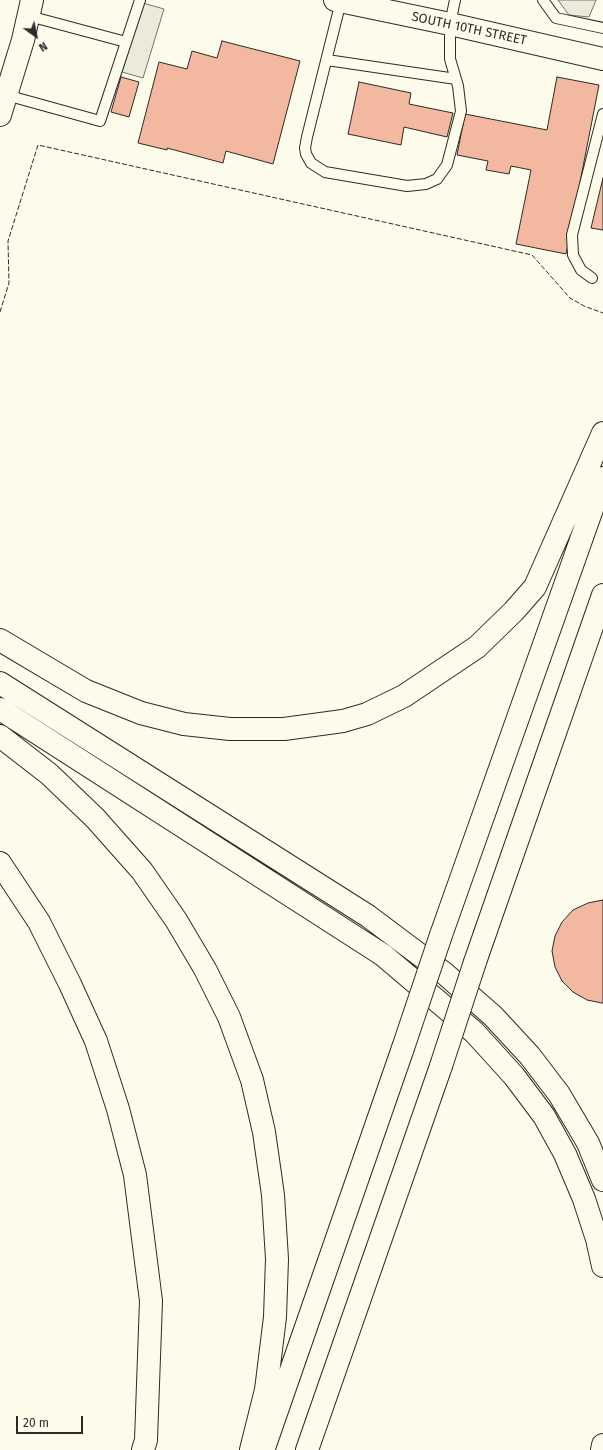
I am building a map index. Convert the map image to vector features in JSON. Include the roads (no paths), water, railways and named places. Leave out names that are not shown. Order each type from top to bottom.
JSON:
[{"type":"main road","name":"SOUTH 10TH STREET","points":[[338,1],[450,24],[603,59]]},
{"type":"main road","points":[[3,105],[30,8]]},
{"type":"main road","points":[[0,640],[86,691],[141,713],[184,724],[230,729],[284,729],[343,721],[367,714],[404,696],[477,647],[514,611],[534,587],[603,433]]},
{"type":"main road","points":[[264,1450],[441,935],[603,478]]},
{"type":"main road","points":[[307,1450],[603,595]]},
{"type":"main road","points":[[0,683],[368,916],[444,973],[493,1016],[530,1056],[559,1094],[588,1143],[603,1180]]},
{"type":"main road","points":[[0,709],[383,955],[474,1032],[514,1076],[544,1116],[565,1154],[584,1199],[603,1266]]},
{"type":"main road","points":[[0,736],[49,774],[95,818],[142,871],[176,920],[205,969],[229,1017],[252,1080],[264,1132],[273,1195],[277,1259],[275,1317],[267,1382],[251,1450]]},
{"type":"main road","points":[[0,863],[39,922],[96,1041],[118,1108],[133,1167],[151,1301],[146,1440],[143,1450]]},
{"type":"main road","points":[[322,1450],[354,1316]]},
{"type":"main road","points":[[602,1450],[603,1445]]},
{"type":"lane","points":[[3,105],[100,121],[140,0]]},
{"type":"lane","points":[[338,1],[327,60],[306,143],[306,154],[311,163],[325,172],[407,186],[426,184],[437,179],[447,165],[461,110],[456,79],[450,59],[450,24],[455,0]]},
{"type":"lane","points":[[542,0],[556,18],[603,28]]},
{"type":"lane","points":[[30,8],[126,42]]},
{"type":"lane","points":[[327,60],[456,79]]},
{"type":"lane","points":[[592,278],[581,270],[573,255],[572,235],[603,114]]}]
